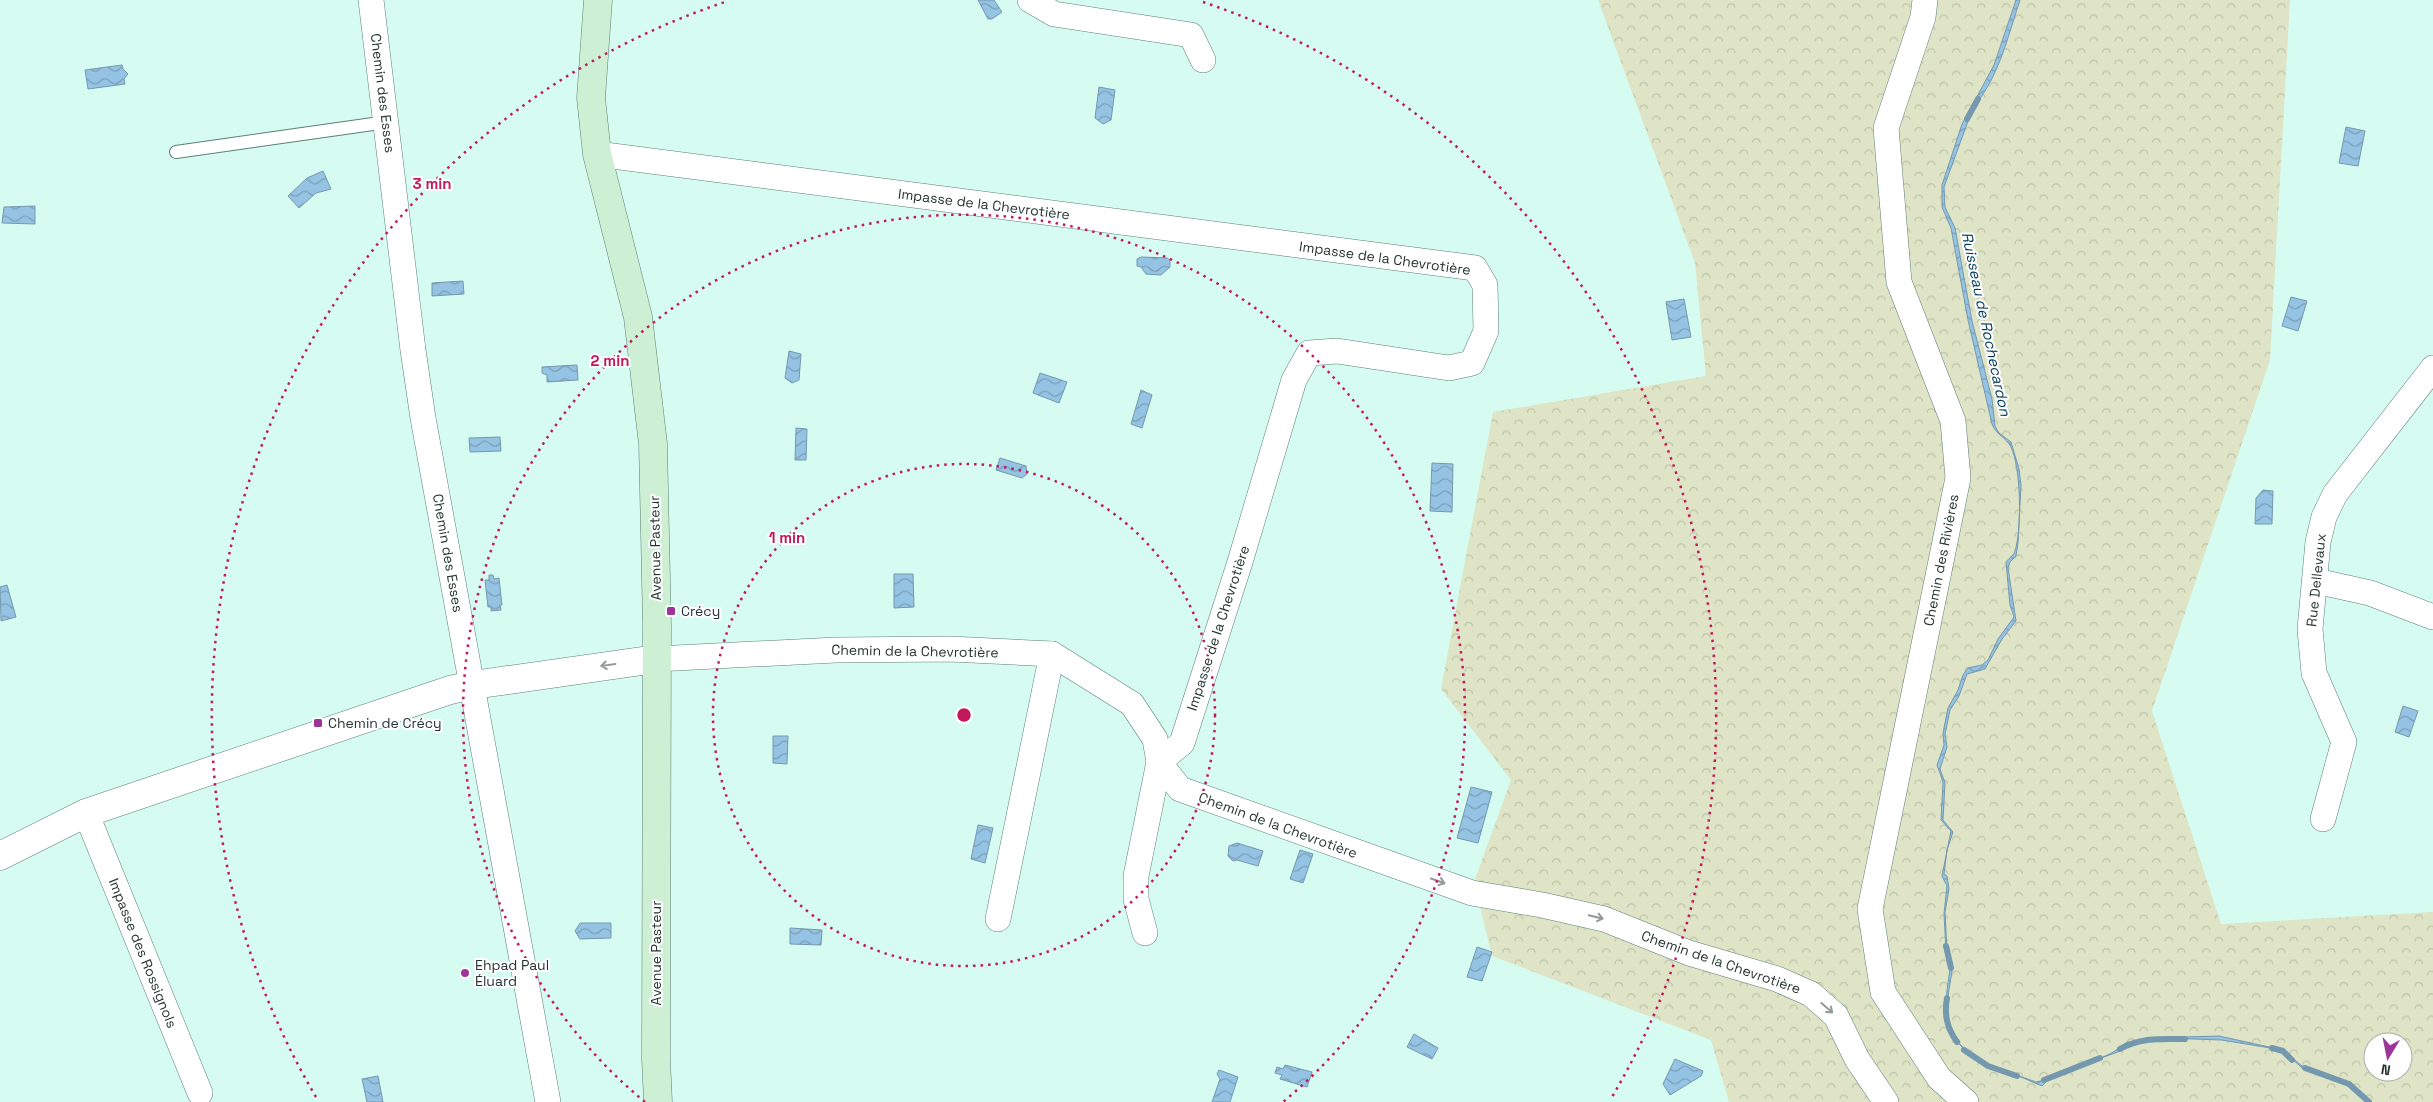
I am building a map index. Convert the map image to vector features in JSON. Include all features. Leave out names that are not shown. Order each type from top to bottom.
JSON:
[{"type":"main road","name":"Avenue Pasteur","points":[[598,0],[591,98],[596,154],[638,317],[647,380],[653,444],[656,659],[656,1059],[658,1102]]},
{"type":"street","name":"Chemin des Esses","points":[[371,0],[422,409],[548,1102]]},
{"type":"street","points":[[1030,0],[1054,14],[1191,36],[1203,60]]},
{"type":"street","name":"Chemin des Rivières","points":[[1926,0],[1923,17],[1886,128],[1899,282],[1953,421],[1958,478],[1870,909],[1883,992],[1939,1078],[1966,1102]]},
{"type":"street","name":"Impasse de la Chevrotière","points":[[596,154],[1475,268],[1484,285],[1486,332],[1472,362],[1449,368],[1337,351],[1309,353],[1294,380],[1240,562],[1182,743],[1159,762]]},
{"type":"street","name":"Rue Dellevaux","points":[[2323,820],[2344,742],[2314,673],[2310,630],[2316,581],[2318,542],[2324,517],[2335,494],[2433,368]]},
{"type":"street","points":[[2316,581],[2370,593],[2433,617]]},
{"type":"street","name":"Chemin de la Chevrotière","points":[[656,659],[836,650],[950,649],[1052,654],[1132,704],[1155,739],[1159,762],[1180,790],[1472,893],[1542,904],[1604,919],[1689,953],[1777,979],[1811,994],[1836,1016],[1857,1059],[1886,1102]]},
{"type":"street","points":[[998,919],[1052,654]]},
{"type":"street","points":[[0,856],[86,813],[450,690],[472,684],[656,659]]},
{"type":"street","points":[[1144,933],[1136,899],[1136,876],[1159,762]]},
{"type":"street","name":"Impasse des Rossignols","points":[[86,813],[200,1093]]},
{"type":"lane","points":[[176,152],[387,122]]},
{"type":"green space","points":[[1598,0],[2290,0],[2270,360],[2152,711],[2221,924],[2433,912],[2433,1102],[1729,1102],[1711,1040],[1492,956],[1474,882],[1511,780],[1441,689],[1493,412],[1706,376],[1695,263]]},
{"type":"water","points":[[978,0],[994,0],[1002,12],[992,19],[988,19]]},
{"type":"water","points":[[2016,0],[2020,0],[1997,69],[1975,105],[1973,104],[1994,65]]},
{"type":"water","points":[[122,65],[128,74],[124,79],[125,84],[88,89],[85,70]]},
{"type":"water","points":[[1099,87],[1115,90],[1111,120],[1103,124],[1095,118]]},
{"type":"water","points":[[1969,112],[1971,113],[1944,187],[1945,207],[1955,228],[1972,321],[1992,399],[1995,426],[1999,433],[2011,442],[2019,469],[2021,485],[2019,524],[2017,469],[2011,447],[1996,431],[1992,424],[1968,320],[1951,228],[1942,207],[1942,185],[1962,124]]},
{"type":"water","points":[[2346,127],[2365,131],[2358,166],[2339,163]]},
{"type":"water","points":[[323,171],[331,189],[316,193],[299,208],[288,196],[307,178]]},
{"type":"water","points":[[35,206],[35,224],[2,223],[4,207]]},
{"type":"water","points":[[1141,257],[1167,258],[1170,260],[1170,267],[1161,275],[1146,274],[1141,267],[1137,266],[1137,259]]},
{"type":"water","points":[[463,281],[464,294],[432,296],[432,283]]},
{"type":"water","points":[[2291,297],[2307,301],[2298,331],[2282,326]]},
{"type":"water","points":[[1684,299],[1691,337],[1672,340],[1666,302]]},
{"type":"water","points":[[789,351],[801,354],[799,380],[792,383],[785,378]]},
{"type":"water","points":[[577,365],[578,380],[547,382],[547,375],[542,373],[542,367]]},
{"type":"water","points":[[1040,373],[1067,382],[1059,403],[1033,393]]},
{"type":"water","points":[[1141,390],[1152,395],[1142,428],[1131,424]]},
{"type":"water","points":[[796,428],[807,429],[806,460],[795,460]]},
{"type":"water","points":[[500,437],[501,451],[470,452],[469,438]]},
{"type":"water","points":[[1000,458],[1026,466],[1027,474],[1022,478],[996,470]]},
{"type":"water","points":[[1432,463],[1453,464],[1452,512],[1430,511]]},
{"type":"water","points":[[2263,490],[2273,491],[2272,524],[2255,524],[2256,498]]},
{"type":"water","points":[[2019,530],[2016,556],[2010,562],[2008,568],[2016,621],[2002,639],[1985,669],[1967,674],[1959,696],[1950,710],[1945,734],[1947,747],[1940,769],[1945,783],[1943,820],[1953,832],[1948,848],[1951,831],[1941,820],[1943,782],[1937,765],[1944,745],[1943,733],[1948,708],[1968,668],[1982,665],[1988,660],[1998,639],[2014,617],[2010,605],[2006,562],[2015,551]]},
{"type":"water","points":[[894,574],[913,574],[914,607],[894,608]]},
{"type":"water","points":[[489,575],[493,575],[494,579],[499,578],[501,610],[491,611],[491,607],[488,607],[485,580],[489,580]]},
{"type":"water","points":[[7,585],[16,617],[1,621],[0,587]]},
{"type":"water","points":[[2403,706],[2418,711],[2409,737],[2395,732]]},
{"type":"water","points":[[773,736],[788,736],[787,764],[773,763]]},
{"type":"water","points":[[1471,787],[1492,792],[1478,843],[1457,838]]},
{"type":"water","points":[[978,825],[993,828],[985,863],[971,859]]},
{"type":"water","points":[[1237,843],[1263,851],[1258,866],[1237,860],[1233,861],[1228,856],[1229,846]]},
{"type":"water","points":[[1300,850],[1313,854],[1303,883],[1290,879]]},
{"type":"water","points":[[1947,853],[1944,874],[1947,876],[1949,889],[1945,912],[1947,951],[1952,971],[1946,1011],[1950,968],[1946,951],[1944,914],[1947,886],[1942,876]]},
{"type":"water","points":[[580,923],[611,923],[611,938],[580,939],[575,931]]},
{"type":"water","points":[[790,928],[822,930],[821,945],[790,944]]},
{"type":"water","points":[[1477,947],[1492,952],[1482,981],[1467,977]]},
{"type":"water","points":[[1414,1034],[1438,1048],[1432,1059],[1407,1047]]},
{"type":"water","points":[[1951,1034],[1970,1055],[1997,1068],[1990,1067],[1970,1056]]},
{"type":"water","points":[[2219,1036],[2283,1050],[2302,1066],[2326,1074],[2301,1067],[2282,1050],[2222,1040],[2165,1038],[2139,1043],[2135,1042],[2150,1038]]},
{"type":"water","points":[[2127,1042],[2131,1042],[2123,1050],[2052,1076],[2042,1086],[2015,1075],[2036,1082],[2055,1074],[2103,1057]]},
{"type":"water","points":[[1675,1059],[1703,1071],[1701,1076],[1670,1095],[1663,1084]]},
{"type":"water","points":[[1285,1065],[1312,1072],[1307,1087],[1280,1079],[1282,1075],[1275,1073],[1277,1067],[1283,1069]]},
{"type":"water","points":[[1219,1070],[1238,1077],[1230,1102],[1212,1102],[1220,1079],[1217,1074]]},
{"type":"water","points":[[378,1076],[383,1102],[367,1102],[362,1079]]},
{"type":"waterway","name":"Ruisseau de Rochecardon","points":[[1967,119],[1978,99]]},
{"type":"waterway","name":"Ruisseau de Rochecardon","points":[[1946,946],[1951,968]]},
{"type":"waterway","name":"Ruisseau de Rochecardon","points":[[1947,998],[1947,1021],[1957,1042]]},
{"type":"waterway","name":"Ruisseau de Rochecardon","points":[[2120,1049],[2136,1042],[2160,1039],[2185,1039]]},
{"type":"waterway","name":"Ruisseau de Rochecardon","points":[[2272,1048],[2283,1051],[2292,1060]]},
{"type":"waterway","name":"Ruisseau de Rochecardon","points":[[1964,1050],[1988,1066],[2017,1076]]},
{"type":"waterway","name":"Ruisseau de Rochecardon","points":[[2044,1080],[2100,1058]]},
{"type":"waterway","name":"Ruisseau de Rochecardon","points":[[2305,1068],[2349,1084],[2369,1102]]},
{"type":"place","name":"Crécy","points":[[671,611]]},
{"type":"place","name":"Chemin de Crécy","points":[[318,723]]},
{"type":"place","name":"Ehpad Paul Éluard","points":[[465,973]]}]
